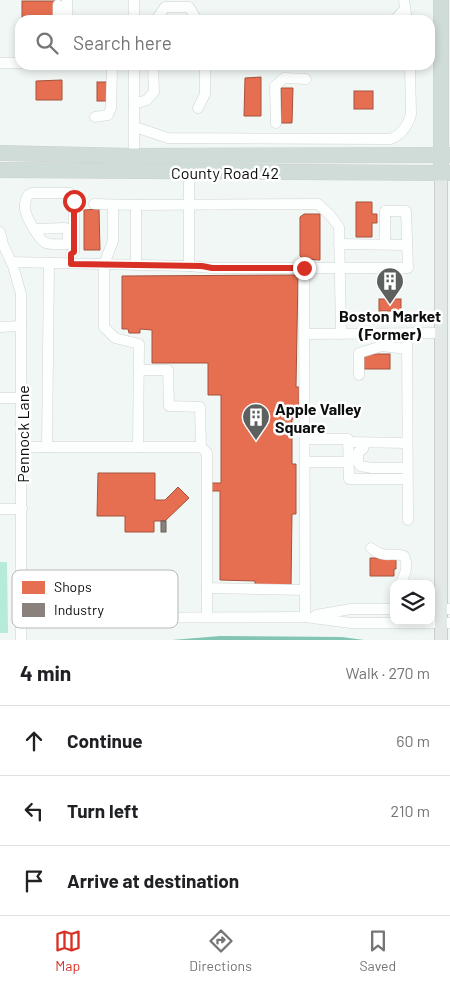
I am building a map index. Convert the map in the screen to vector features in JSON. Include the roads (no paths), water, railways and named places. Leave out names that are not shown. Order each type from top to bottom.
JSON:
[{"type":"highway","points":[[441,0],[446,173]]},
{"type":"highway","name":"County Road 42","points":[[0,153],[134,156],[445,155]]},
{"type":"highway","name":"County Road 42","points":[[0,170],[446,173]]},
{"type":"main road","points":[[441,640],[446,623],[441,609],[440,334],[446,173]]},
{"type":"street","points":[[134,0],[134,15]]},
{"type":"street","points":[[59,15],[62,2]]},
{"type":"street","points":[[62,2],[66,15]]},
{"type":"street","points":[[398,15],[404,4]]},
{"type":"street","points":[[159,15],[165,7],[189,7],[194,15]]},
{"type":"street","points":[[0,63],[15,63]]},
{"type":"street","points":[[95,117],[108,115],[111,108],[112,70]]},
{"type":"street","points":[[134,70],[134,156]]},
{"type":"street","points":[[134,104],[148,100],[154,92],[153,70]]},
{"type":"street","points":[[198,108],[205,94],[205,70]]},
{"type":"street","points":[[135,127],[168,138],[391,139],[407,125],[411,114],[410,70]]},
{"type":"street","points":[[276,123],[275,86],[284,78],[306,79]]},
{"type":"street","points":[[135,91],[154,92]]},
{"type":"street","points":[[189,172],[189,266]]},
{"type":"street","points":[[11,262],[49,263],[70,254],[74,252],[73,196],[70,194],[32,193],[26,199],[26,216],[41,241],[70,254],[104,264],[212,268],[408,268],[406,211],[385,211],[385,244]]},
{"type":"street","points":[[94,204],[318,204],[339,227],[341,334]]},
{"type":"street","points":[[113,204],[113,241],[104,264],[104,327],[115,338],[138,344],[138,447]]},
{"type":"street","points":[[136,205],[136,265]]},
{"type":"street","points":[[34,228],[65,228],[68,230],[70,254]]},
{"type":"street","name":"Pennock Lane","points":[[0,232],[21,294],[22,570]]},
{"type":"street","points":[[339,244],[407,245]]},
{"type":"street","points":[[47,446],[49,263]]},
{"type":"street","points":[[304,268],[305,617]]},
{"type":"street","points":[[0,327],[21,326]]},
{"type":"street","points":[[305,334],[440,334]]},
{"type":"street","points":[[407,334],[402,349],[407,443],[408,520]]},
{"type":"street","points":[[359,375],[359,353],[378,348],[382,352],[402,349]]},
{"type":"street","points":[[139,370],[168,370],[169,406],[200,407],[201,447],[207,453],[207,617]]},
{"type":"street","points":[[0,398],[22,398]]},
{"type":"street","points":[[305,439],[348,438],[349,479],[407,479]]},
{"type":"street","points":[[348,442],[364,446],[407,443]]},
{"type":"street","points":[[364,446],[358,452],[360,466],[407,468]]},
{"type":"street","points":[[22,447],[201,447]]},
{"type":"street","points":[[305,462],[348,462]]},
{"type":"street","points":[[0,509],[22,508]]},
{"type":"street","points":[[371,548],[381,555],[404,556],[406,564],[405,575],[402,580]]},
{"type":"street","points":[[207,588],[305,590]]},
{"type":"street","points":[[305,617],[351,609],[390,609]]},
{"type":"street","points":[[178,617],[305,617],[351,623],[446,623]]},
{"type":"place","name":"Boston Market (Former)","points":[[390,305]]},
{"type":"place","name":"Apple Valley Square","points":[[256,441]]}]
